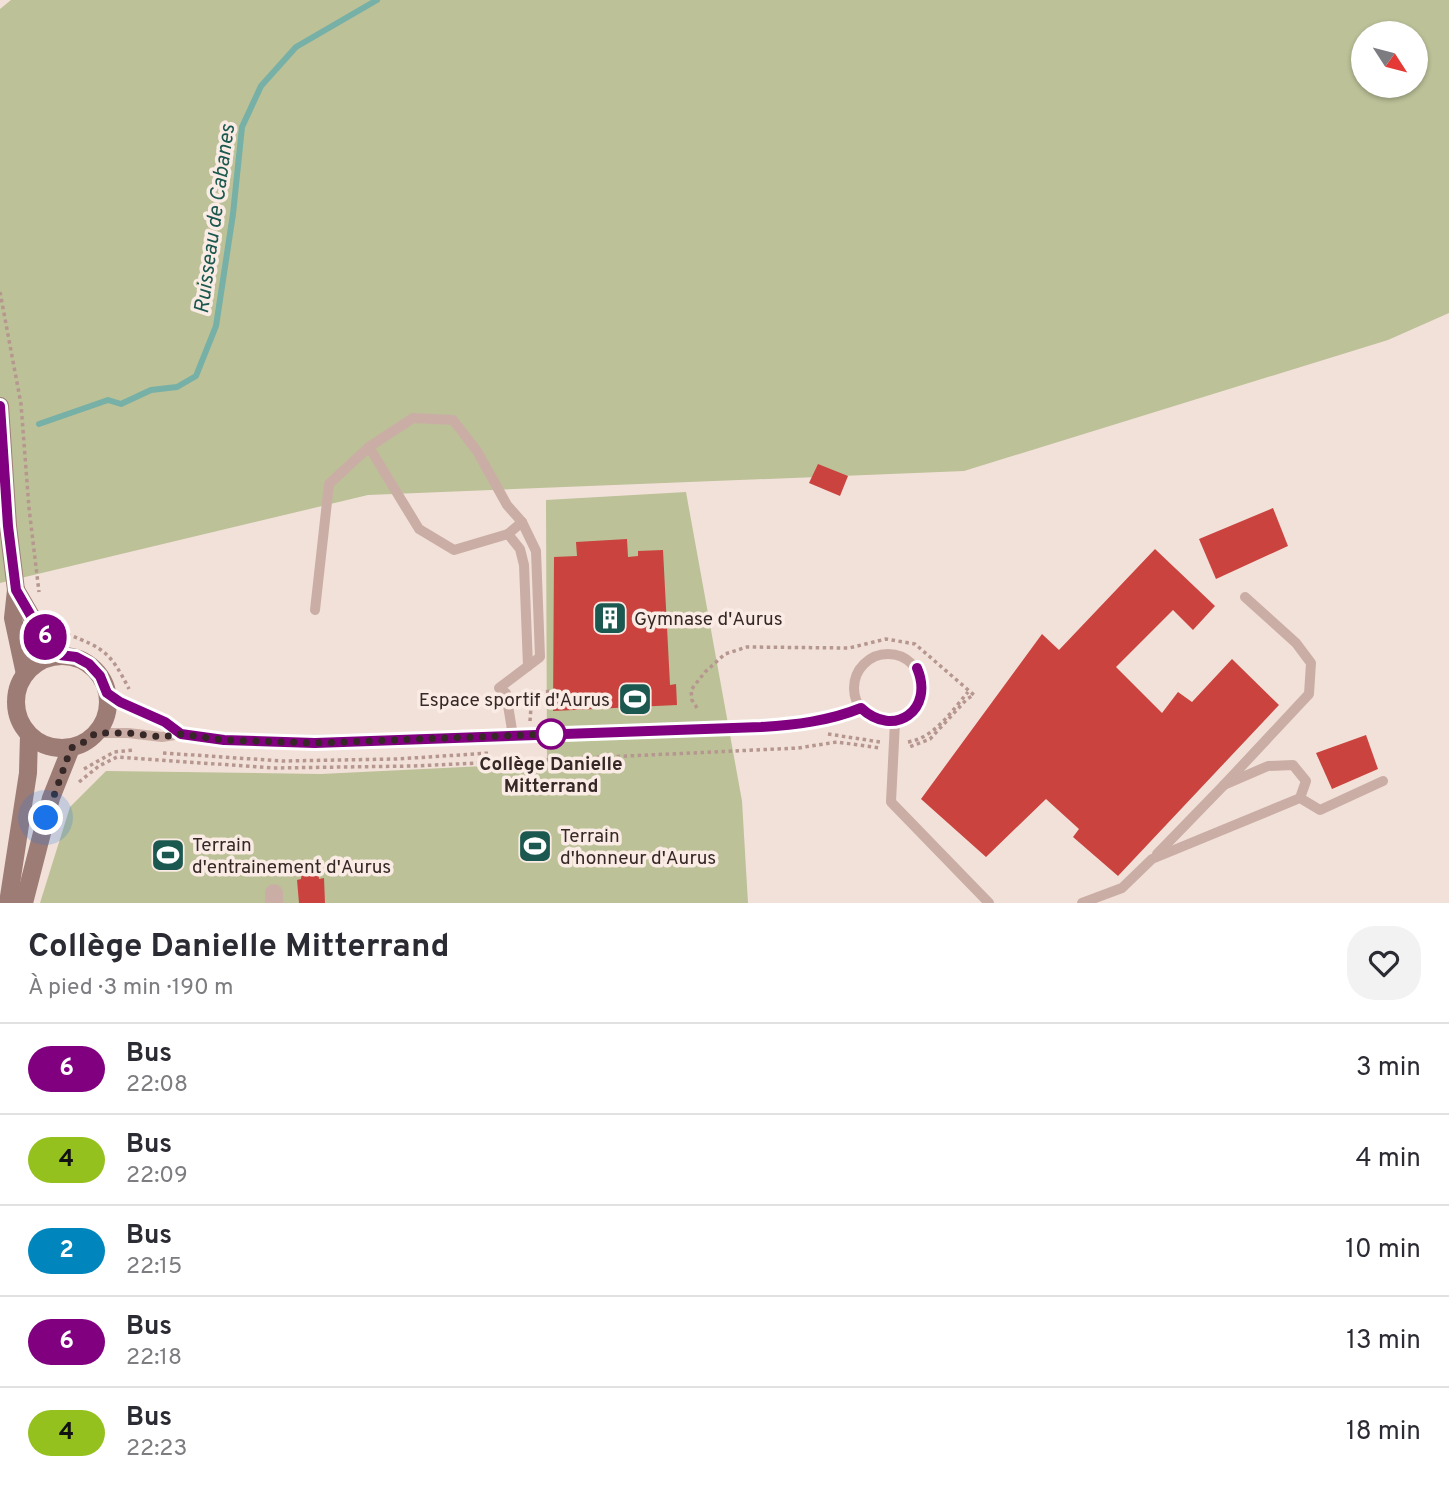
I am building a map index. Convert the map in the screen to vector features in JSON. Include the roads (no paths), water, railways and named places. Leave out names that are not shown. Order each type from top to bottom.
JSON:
[{"type":"main road","points":[[0,406],[8,526],[16,590],[13,618],[25,674]]},
{"type":"main road","points":[[16,590],[38,628],[60,655]]},
{"type":"main road","points":[[60,655],[76,657],[89,664],[100,676],[107,693],[105,720],[96,733],[71,748],[48,746],[29,735],[18,716],[16,705],[16,694],[25,674],[35,664],[60,655]]},
{"type":"main road","points":[[8,903],[28,773],[29,735]]},
{"type":"main road","points":[[23,903],[51,798],[71,748]]},
{"type":"lane","points":[[314,610],[329,484],[369,447],[413,418],[453,420],[477,451],[507,505],[522,522],[536,551],[540,657],[499,688],[506,693],[513,736]]},
{"type":"lane","points":[[369,447],[419,529],[454,550],[509,534],[522,522]]},
{"type":"lane","points":[[509,534],[520,549],[524,565],[528,666]]},
{"type":"lane","points":[[1082,903],[1122,888],[1309,694],[1311,663],[1296,643],[1245,597]]},
{"type":"lane","points":[[886,653],[908,660],[917,668],[922,680],[920,701],[905,718],[895,722],[882,722],[870,717],[855,697],[857,674],[864,664],[886,653]]},
{"type":"lane","points":[[107,693],[120,702],[165,722],[181,734]]},
{"type":"lane","points":[[96,733],[162,737],[181,734],[224,740],[315,743],[786,726],[841,716],[861,708]]},
{"type":"lane","points":[[895,722],[891,802],[989,903]]},
{"type":"lane","points":[[1152,859],[1300,798],[1306,781],[1293,765],[1268,766],[1224,785]]},
{"type":"lane","points":[[1300,798],[1320,810],[1383,781]]},
{"type":"waterway","name":"Ruisseau de Cabanes","points":[[39,424],[108,400],[121,404],[151,390],[177,387],[196,376],[216,326],[233,214],[242,127],[261,86],[296,47],[377,0]]},
{"type":"place","name":"Gymnase d'Aurus","points":[[610,618]]},
{"type":"place","name":"Espace sportif d'Aurus","points":[[635,699]]},
{"type":"place","name":"Collège Danielle Mitterrand","points":[[551,734]]},
{"type":"place","name":"Terrain d'honneur d'Aurus","points":[[535,846]]},
{"type":"place","name":"Terrain d'entrainement d'Aurus","points":[[168,855]]}]
